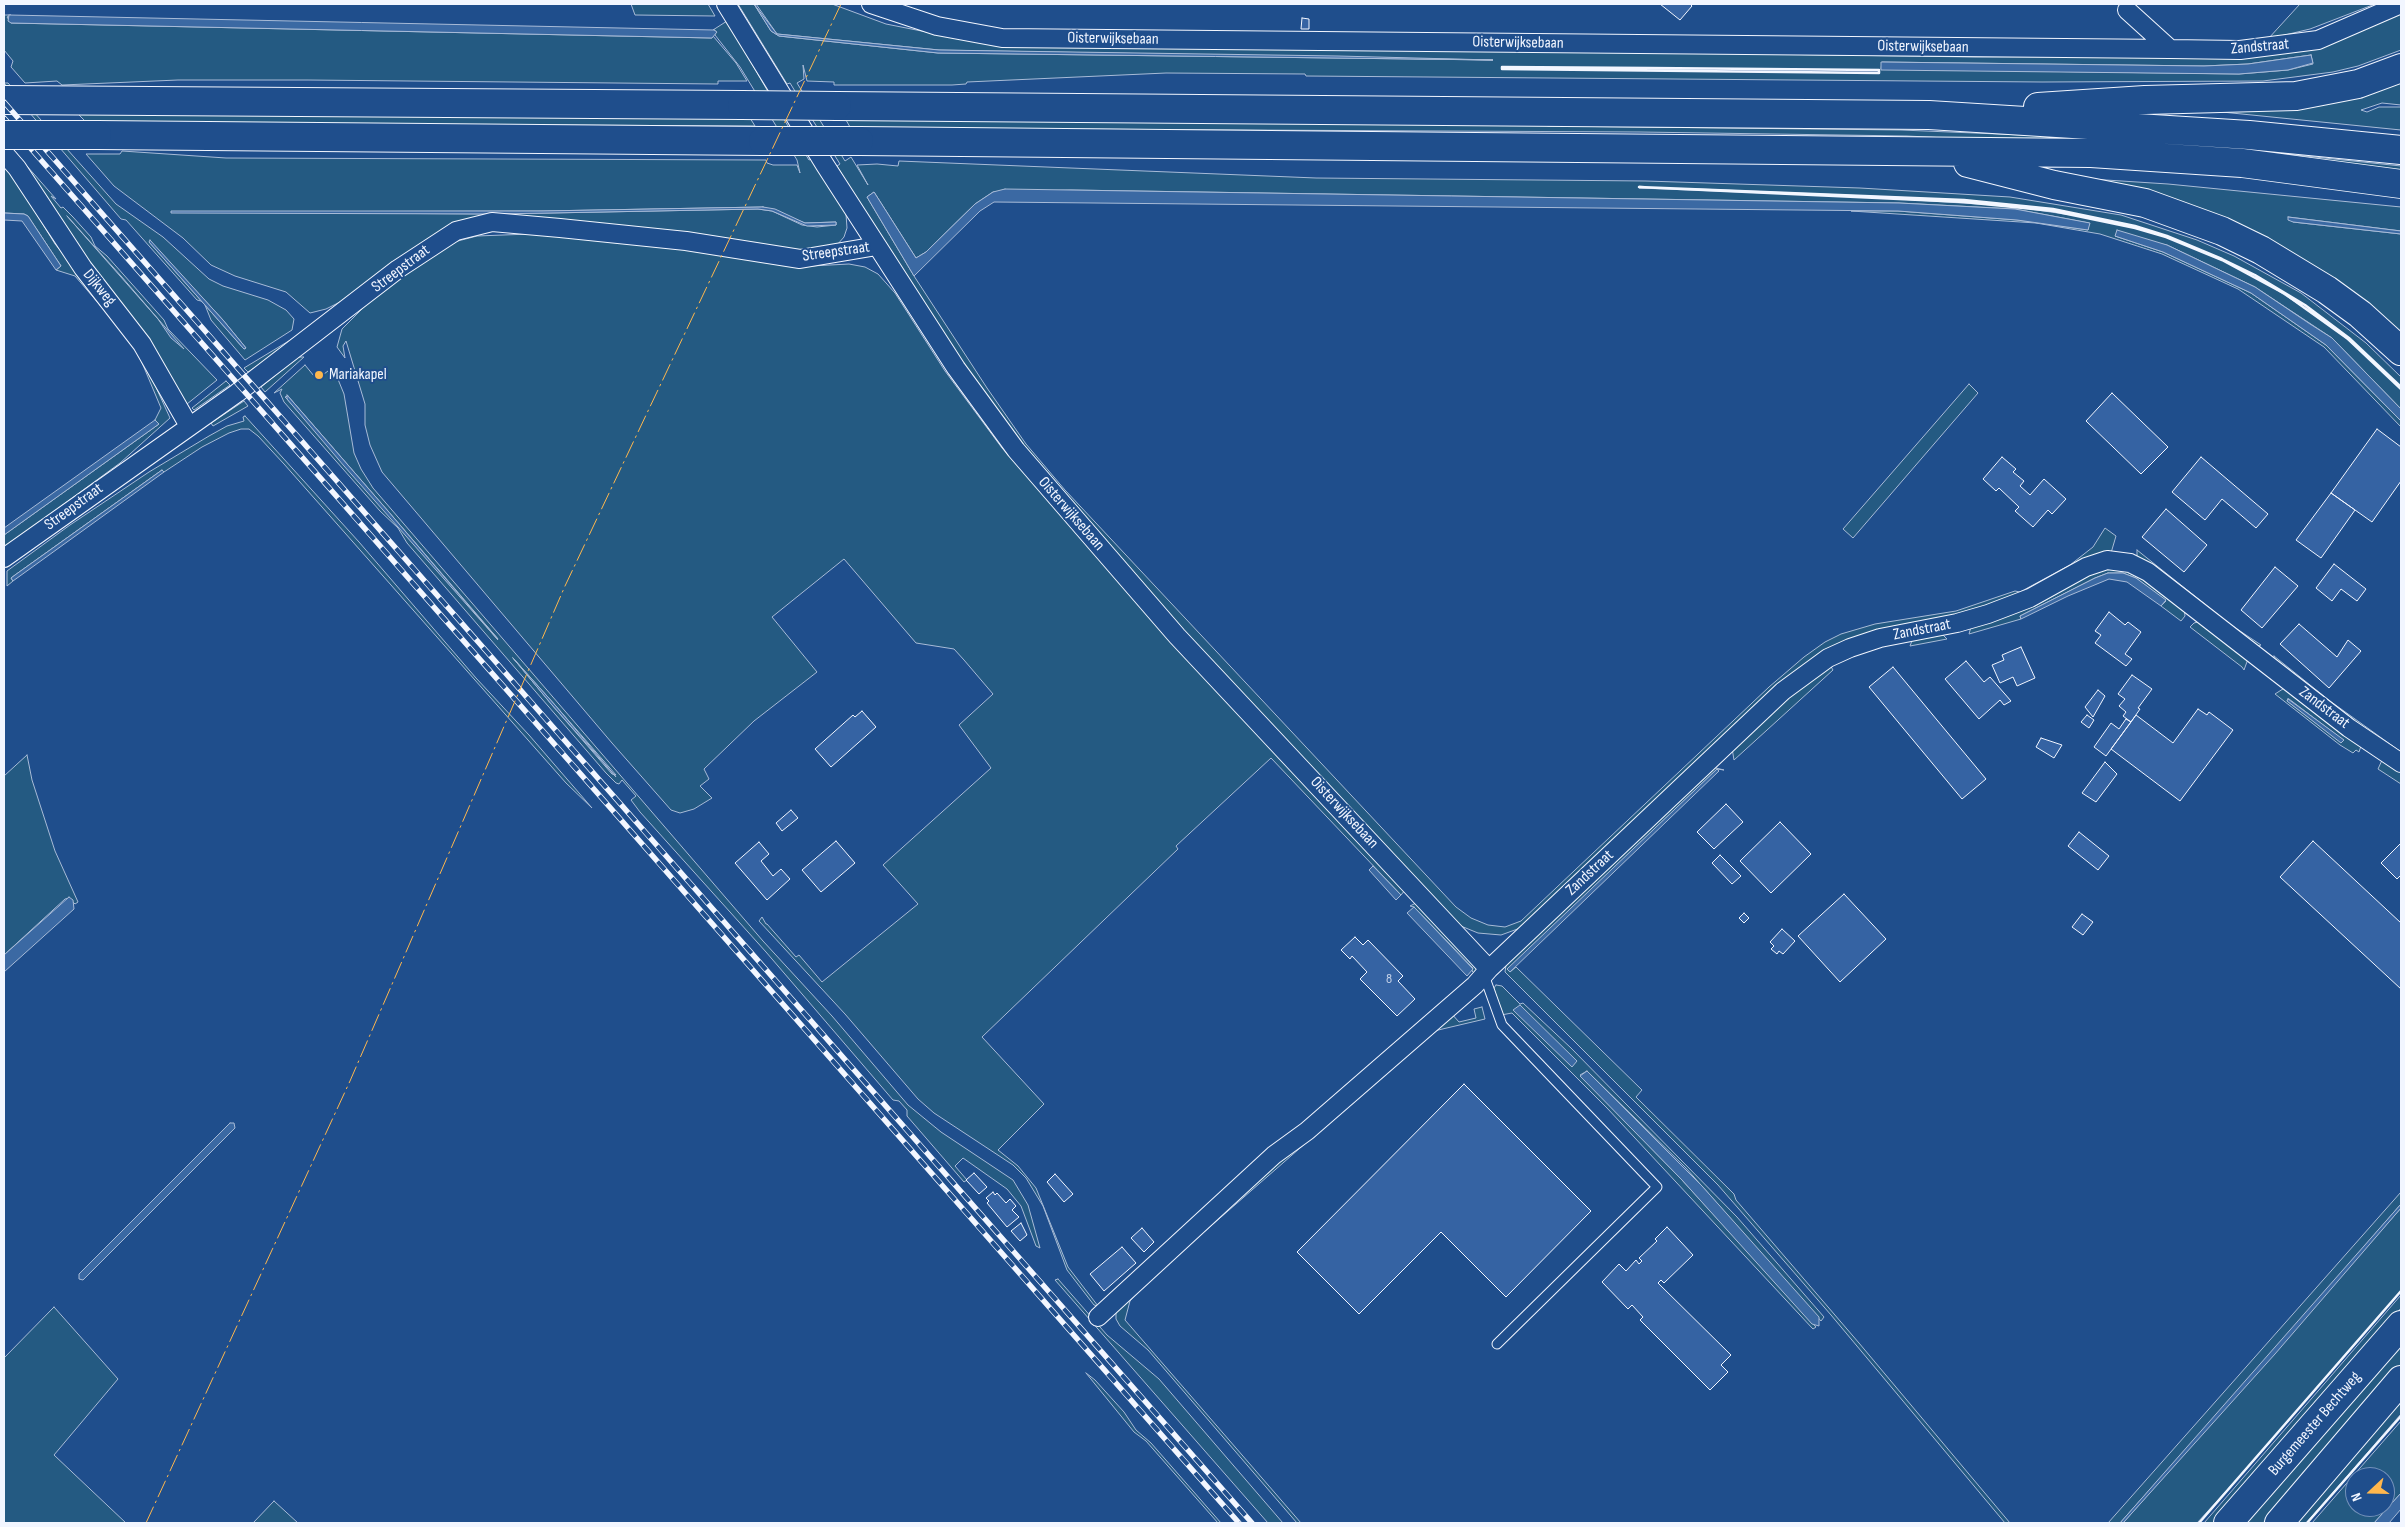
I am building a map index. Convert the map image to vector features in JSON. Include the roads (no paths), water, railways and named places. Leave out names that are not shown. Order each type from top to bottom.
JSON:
[{"type":"main road","points":[[1929,115],[2145,100],[2296,96],[2358,84],[2401,68]]},
{"type":"main road","points":[[4,100],[1929,115],[2249,135],[2401,150]]},
{"type":"main road","points":[[4,135],[2091,153],[2242,164],[2401,184]]},
{"type":"main road","points":[[1926,152],[2054,185],[2145,203],[2222,231],[2268,254],[2327,290],[2360,314],[2401,351]]},
{"type":"main road","name":"Burgemeester Bechtweg","points":[[2228,1523],[2401,1324]]},
{"type":"main road","points":[[2279,1523],[2401,1380]]},
{"type":"street","name":"Oisterwijksebaan","points":[[726,4],[877,246],[956,368],[1016,450],[1177,636],[1486,972]]},
{"type":"street","name":"Oisterwijksebaan","points":[[871,4],[937,26],[1002,38],[2170,49]]},
{"type":"street","name":"Zandstraat","points":[[2170,49],[2240,50],[2318,40],[2401,4]]},
{"type":"street","points":[[2127,10],[2170,49]]},
{"type":"street","name":"Dijkweg","points":[[4,153],[17,168],[83,268],[142,344],[189,426]]},
{"type":"street","name":"Streepstraat","points":[[4,558],[237,393],[398,269],[456,231],[492,222],[686,241],[800,259],[877,246]]},
{"type":"street","name":"Zandstraat","points":[[1098,1317],[1274,1155],[1306,1131],[1475,985],[1486,972],[1783,691],[1804,674],[1850,648],[1880,638],[1957,623],[2011,606],[2086,567],[2107,560],[2130,563],[2148,572],[2349,728],[2401,763]]},
{"type":"lane","points":[[1486,972],[1502,1025],[1657,1187],[1497,1344]]},
{"type":"railway","points":[[4,102],[1252,1523]]},
{"type":"railway","points":[[4,118],[1239,1523]]},
{"type":"place","name":"Mariakapel","points":[[319,375]]}]
